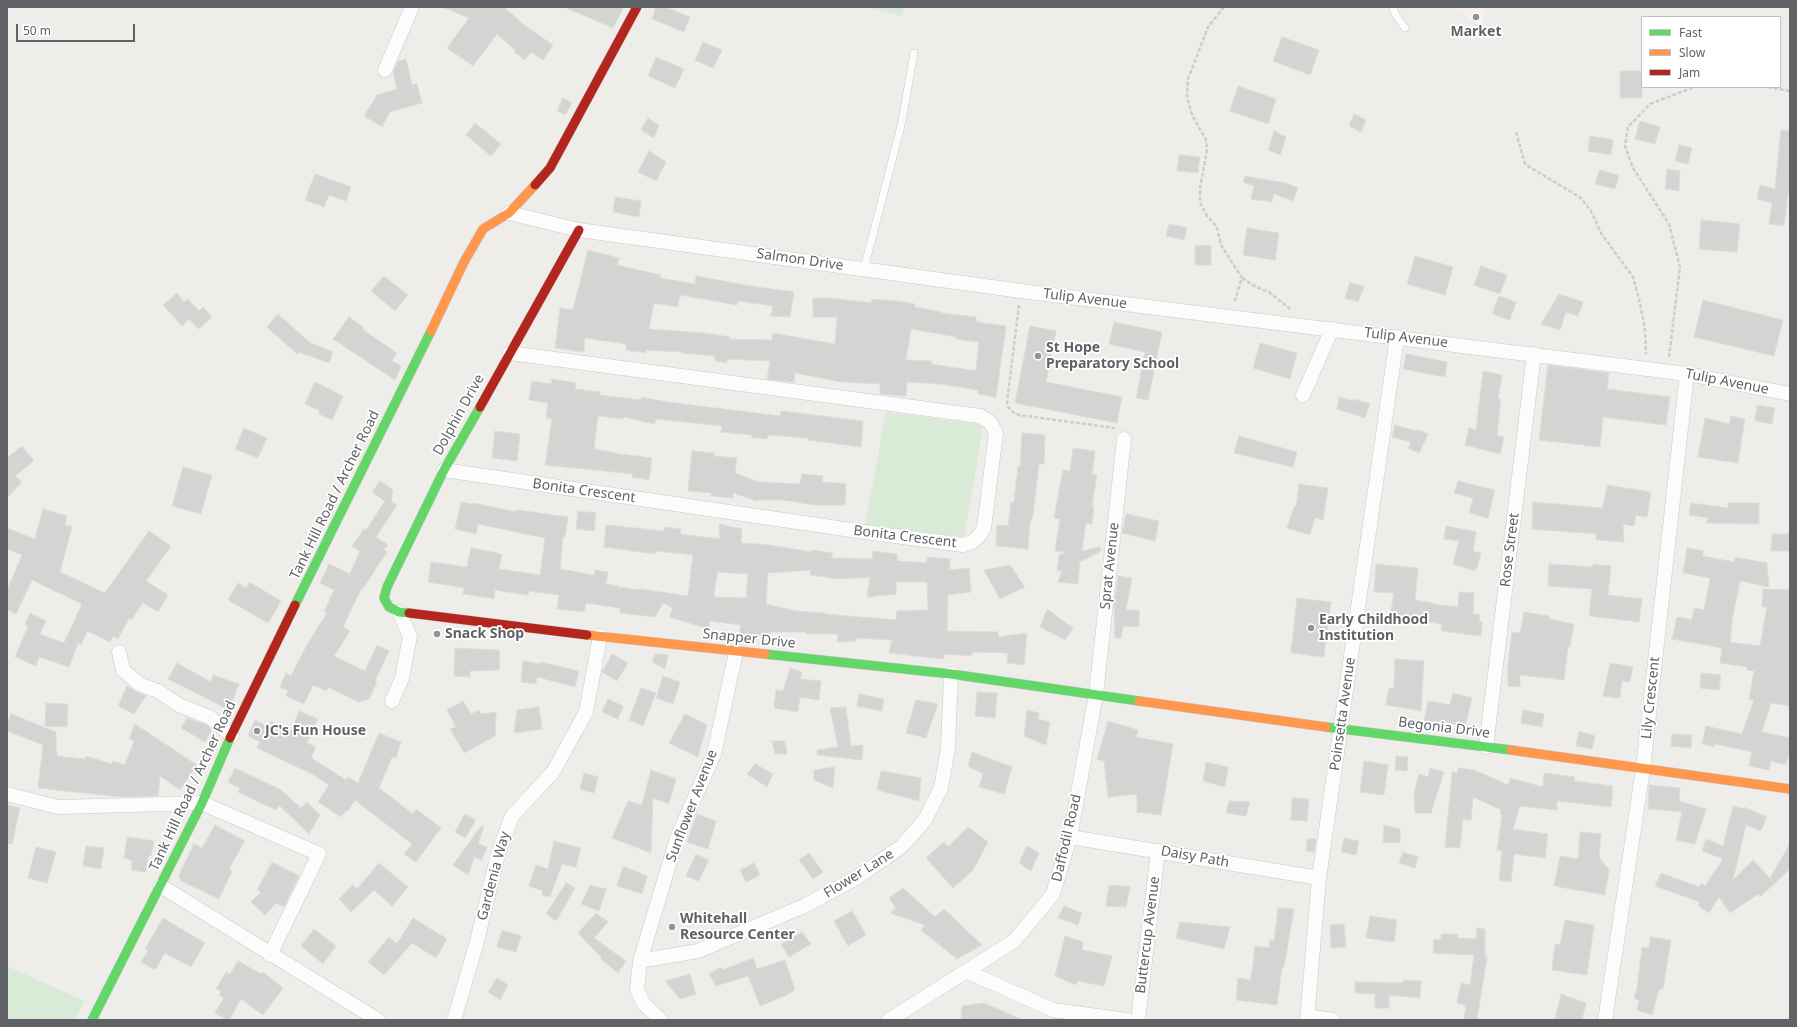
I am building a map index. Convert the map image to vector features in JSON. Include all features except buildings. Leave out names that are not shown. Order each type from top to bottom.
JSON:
[{"type":"street","points":[[385,70],[412,7]]},
{"type":"street","name":"Tank Hill Road / Archer Road","points":[[92,1020],[202,803],[232,736],[464,262],[483,229],[509,213],[550,168],[637,7]]},
{"type":"street","name":"Salmon Drive","points":[[509,213],[579,230],[1021,291]]},
{"type":"street","name":"Dolphin Drive","points":[[399,612],[389,607],[384,598],[385,593],[444,470],[579,230]]},
{"type":"street","name":"Tulip Avenue","points":[[1021,291],[1647,368],[1687,374],[1790,394]]},
{"type":"street","points":[[1303,394],[1332,329]]},
{"type":"street","name":"Poinsetta Avenue","points":[[1307,1018],[1319,878],[1397,337]]},
{"type":"street","name":"Bonita Crescent","points":[[444,470],[857,531],[963,545],[979,536],[984,528],[996,433],[990,422],[980,416],[510,353]]},
{"type":"street","name":"Rose Street","points":[[1486,747],[1534,354]]},
{"type":"street","name":"Lily Crescent","points":[[1605,1020],[1643,769],[1687,374]]},
{"type":"street","name":"Sprat Avenue","points":[[1096,694],[1124,439]]},
{"type":"street","points":[[392,701],[402,678],[410,636],[399,612]]},
{"type":"street","name":"Snapper Drive","points":[[399,612],[736,652],[951,674],[1096,694]]},
{"type":"street","name":"Gardenia Way","points":[[454,1020],[476,945],[498,854],[512,816],[553,772],[586,712],[600,636]]},
{"type":"street","points":[[119,652],[123,670],[139,684],[158,690],[179,705],[210,718],[232,736]]},
{"type":"street","name":"Sunflower Avenue","points":[[661,1020],[644,1004],[637,990],[640,961],[677,838],[714,754],[736,652]]},
{"type":"street","name":"Flower Lane","points":[[640,961],[698,951],[804,906],[858,877],[902,846],[925,820],[941,788],[948,748],[951,674]]},
{"type":"street","name":"Begonia Drive","points":[[1096,694],[1341,729],[1486,747],[1790,789]]},
{"type":"street","name":"Daffodil Road","points":[[890,1020],[1014,941],[1053,894],[1070,836],[1096,694]]},
{"type":"street","points":[[7,794],[58,807],[202,803],[319,854],[270,955]]},
{"type":"street","name":"Daisy Path","points":[[1070,836],[1319,878]]},
{"type":"street","name":"Buttercup Avenue","points":[[1138,1020],[1158,850]]},
{"type":"street","points":[[161,886],[270,955],[378,1020]]},
{"type":"street","points":[[966,971],[1053,1010],[1128,1020]]},
{"type":"street","points":[[1307,1018],[1333,1020]]},
{"type":"lane","points":[[1393,7],[1395,14],[1405,28]]},
{"type":"lane","points":[[864,269],[901,126],[914,53]]},
{"type":"path","points":[[1224,7],[1208,27],[1188,79],[1187,96],[1192,115],[1206,140],[1207,150],[1200,188],[1200,202],[1207,216],[1216,227],[1221,245],[1242,278],[1256,287],[1269,292],[1287,306],[1307,326]]},
{"type":"path","points":[[1667,372],[1680,267],[1669,224],[1633,168],[1625,146],[1628,127],[1650,104],[1691,88]]},
{"type":"path","points":[[1774,88],[1790,91]]},
{"type":"path","points":[[1516,132],[1525,164],[1581,198],[1591,211],[1601,233],[1633,277],[1646,330],[1647,368]]},
{"type":"path","points":[[1230,316],[1242,278]]},
{"type":"path","points":[[1021,291],[1006,402],[1008,407],[1019,415],[1118,429],[1123,431],[1124,439]]},
{"type":"shaded area","name":"Market","points":[[1455,7],[1486,7],[1482,27]]},
{"type":"green space","points":[[866,7],[904,7],[902,16]]},
{"type":"green space","points":[[886,412],[978,424],[983,427],[964,537],[865,525]]},
{"type":"green space","points":[[7,966],[84,1001],[76,1020],[7,1020]]},
{"type":"traffic: fast","points":[[295,605],[431,331]]},
{"type":"traffic: fast","points":[[409,613],[399,612],[389,607],[384,598],[387,587],[444,470],[480,407]]},
{"type":"traffic: fast","points":[[765,654],[951,674],[1139,701]]},
{"type":"traffic: fast","points":[[1326,727],[1511,750]]},
{"type":"traffic: fast","points":[[92,1020],[202,803],[230,738]]},
{"type":"traffic: slow","points":[[431,331],[464,262],[483,229],[509,213],[535,185]]},
{"type":"traffic: slow","points":[[587,635],[765,654]]},
{"type":"traffic: slow","points":[[1139,701],[1326,727]]},
{"type":"traffic: slow","points":[[1511,750],[1790,789]]},
{"type":"traffic: jam","points":[[535,185],[550,168],[637,7]]},
{"type":"traffic: jam","points":[[480,407],[579,230]]},
{"type":"traffic: jam","points":[[230,738],[295,605]]},
{"type":"traffic: jam","points":[[409,613],[587,635]]},
{"type":"place","name":"Market","points":[[1476,17]]},
{"type":"place","name":"St Hope Preparatory School","points":[[1038,356]]},
{"type":"place","name":"Early Childhood Institution","points":[[1311,628]]},
{"type":"place","name":"Snack Shop","points":[[437,634]]},
{"type":"place","name":"JC's Fun House","points":[[257,731]]},
{"type":"place","name":"Whitehall Resource Center","points":[[672,927]]}]
